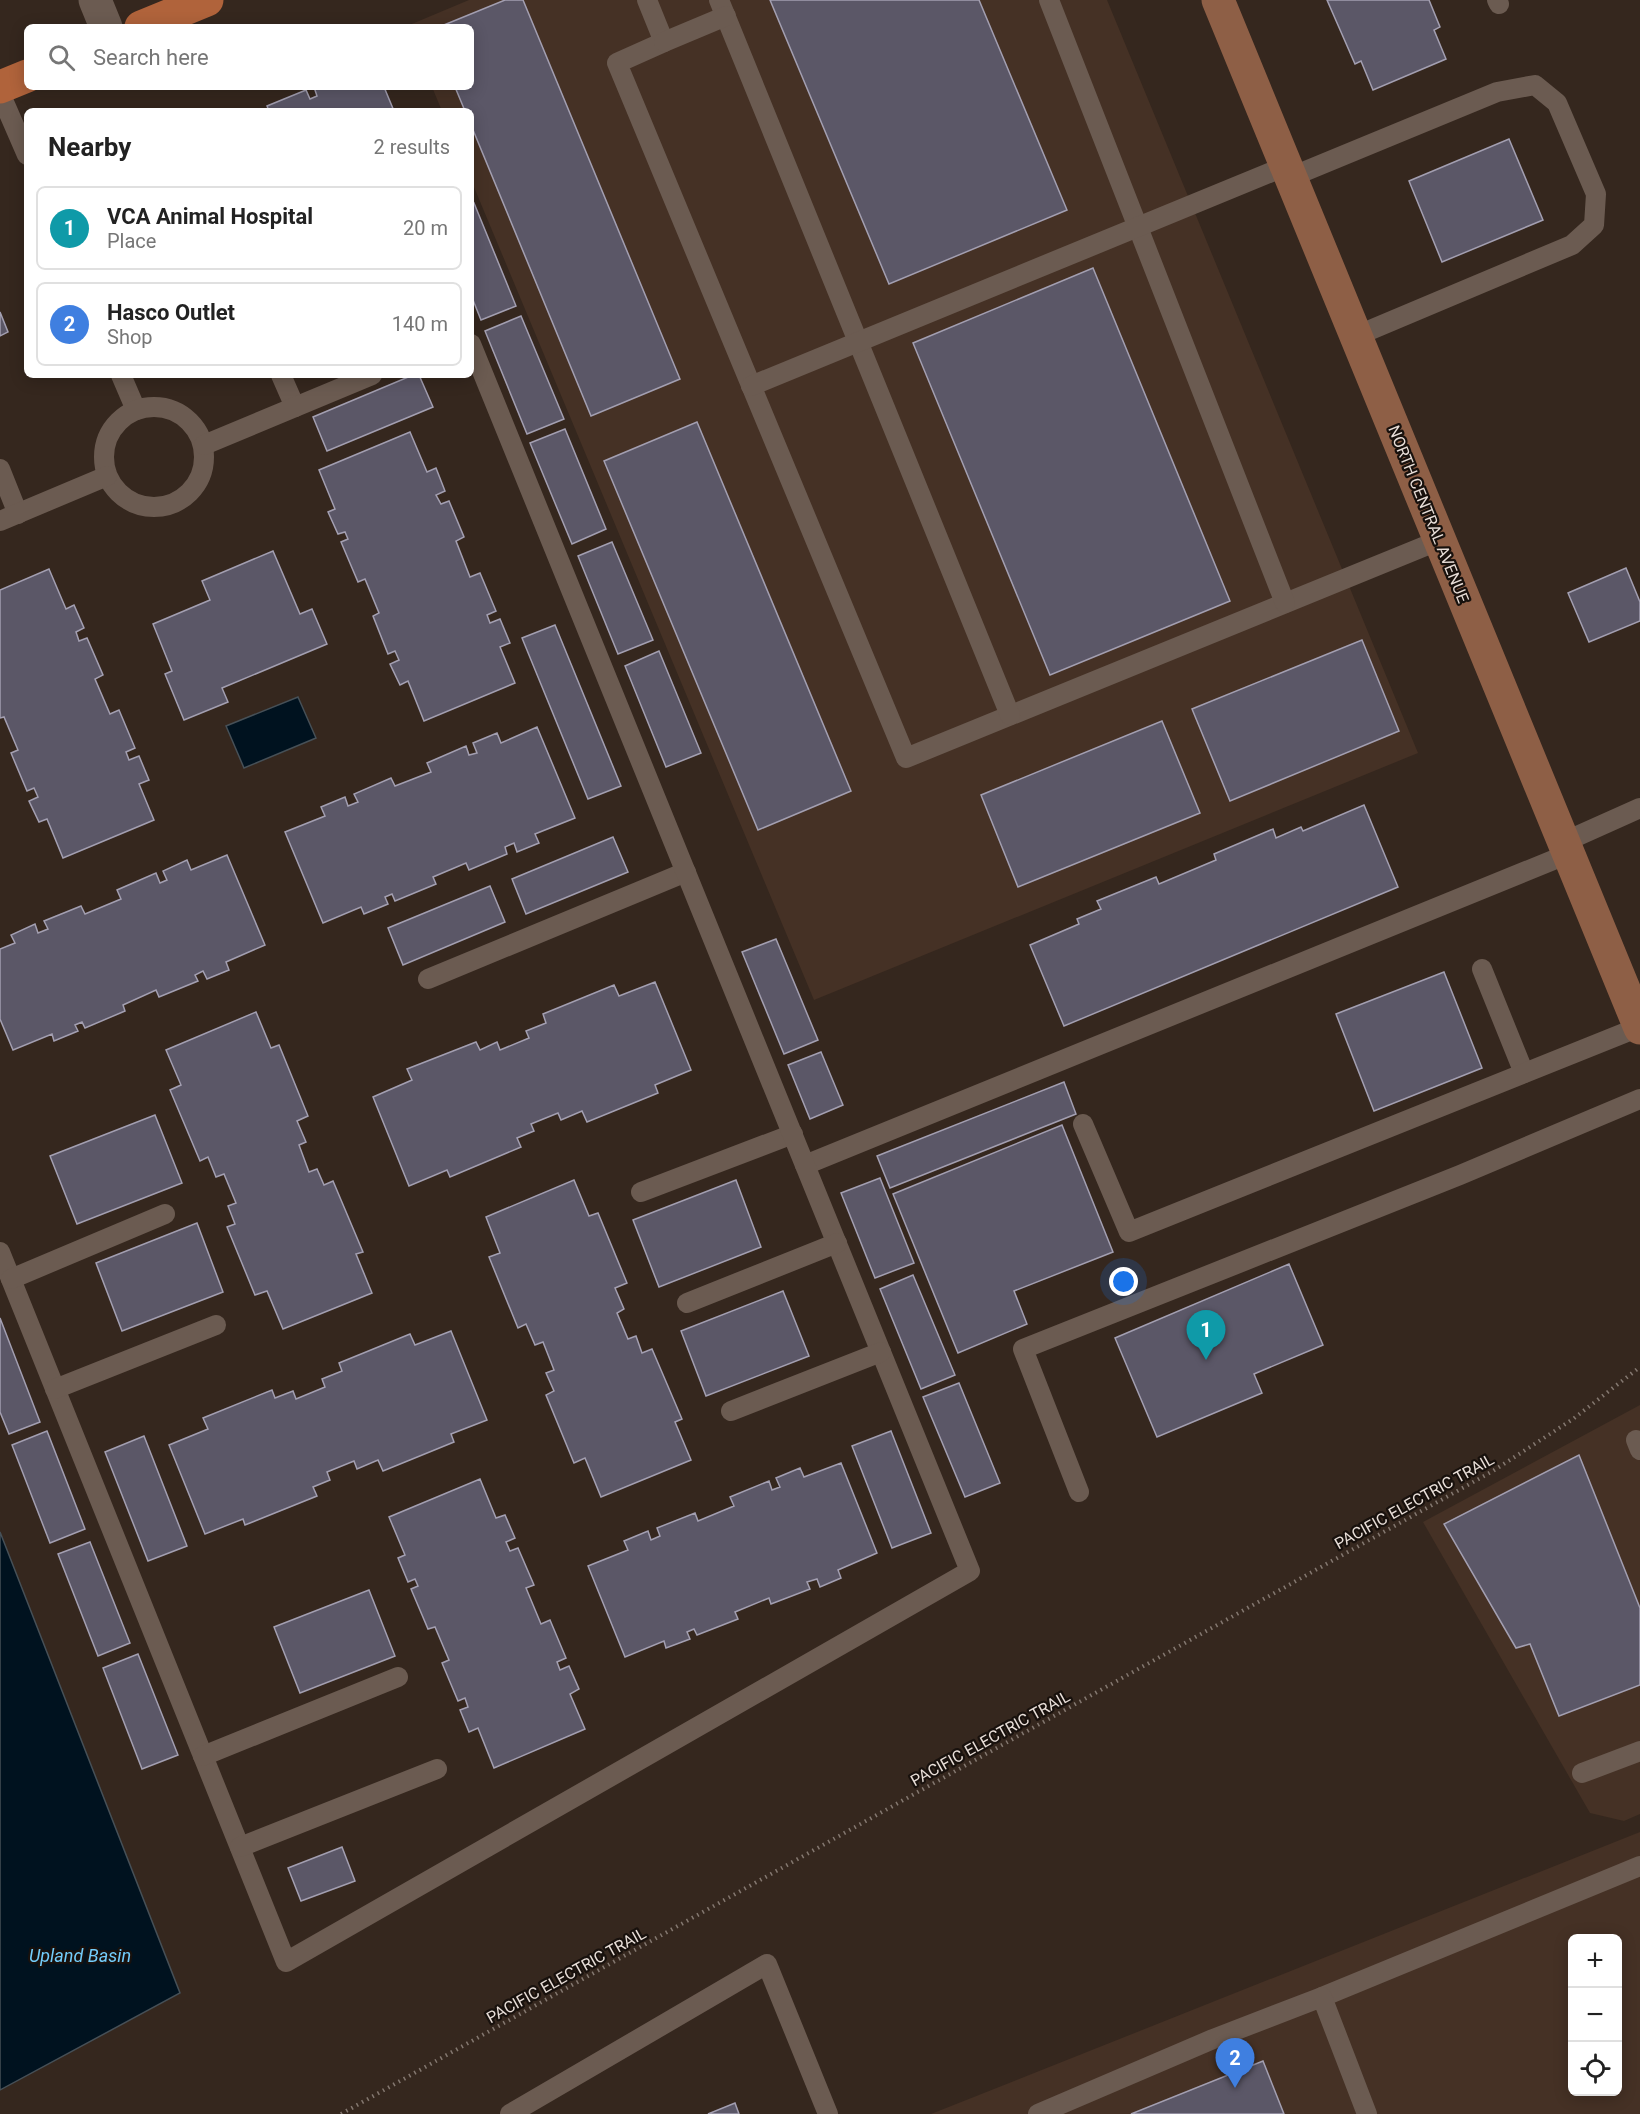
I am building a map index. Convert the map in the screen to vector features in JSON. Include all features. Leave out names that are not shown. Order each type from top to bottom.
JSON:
[{"type":"main road","points":[[148,24],[207,0]]},
{"type":"main road","name":"NORTH CENTRAL AVENUE","points":[[1218,0],[1640,1028]]},
{"type":"main road","points":[[0,87],[24,77]]},
{"type":"street","points":[[95,0],[105,24]]},
{"type":"lane","points":[[647,0],[664,42]]},
{"type":"lane","points":[[1049,0],[1285,603]]},
{"type":"lane","points":[[1010,715],[722,8],[664,42],[617,63],[906,758],[1440,540]]},
{"type":"lane","points":[[751,386],[1138,227],[1497,92],[1534,86],[1557,103],[1596,194],[1594,225],[1572,245],[1356,336]]},
{"type":"lane","points":[[0,93],[24,148]]},
{"type":"lane","points":[[0,1252],[286,1962],[970,1571],[474,351]]},
{"type":"lane","points":[[122,378],[136,410]]},
{"type":"lane","points":[[283,378],[295,407]]},
{"type":"lane","points":[[204,446],[365,378]]},
{"type":"lane","points":[[152,406],[170,409],[185,417],[196,429],[204,446],[204,463],[199,479],[189,493],[174,502],[159,507],[143,506],[128,500],[116,490],[107,476],[104,461],[105,445],[111,430],[122,418],[136,410],[152,406]]},
{"type":"lane","points":[[0,469],[9,517],[107,476]]},
{"type":"lane","points":[[805,1165],[1566,848],[1640,808]]},
{"type":"lane","points":[[428,979],[686,873]]},
{"type":"lane","points":[[1482,969],[1524,1074]]},
{"type":"lane","points":[[1083,1124],[1129,1232],[1640,1028]]},
{"type":"lane","points":[[1078,1492],[1023,1349],[1460,1175],[1640,1098]]},
{"type":"lane","points":[[641,1192],[793,1134]]},
{"type":"lane","points":[[11,1279],[165,1214]]},
{"type":"lane","points":[[687,1303],[837,1243]]},
{"type":"lane","points":[[55,1389],[216,1325]]},
{"type":"lane","points":[[731,1411],[881,1352]]},
{"type":"lane","points":[[203,1756],[398,1677]]},
{"type":"lane","points":[[1582,1773],[1640,1751]]},
{"type":"lane","points":[[240,1848],[437,1768]]},
{"type":"lane","points":[[1038,2114],[1213,2039],[1322,1997],[1640,1866]]},
{"type":"lane","points":[[510,2114],[767,1964],[828,2114]]},
{"type":"lane","points":[[1322,1997],[1367,2114]]},
{"type":"path","name":"PACIFIC ELECTRIC TRAIL","points":[[341,2114],[1493,1471],[1573,1419],[1640,1367]]},
{"type":"shaded area","points":[[469,0],[1107,0],[1418,753],[814,1000],[474,187],[474,108],[441,108],[433,90],[474,90],[474,24],[412,24]]},
{"type":"shaded area","points":[[1640,1405],[1640,1814],[1624,1821],[1590,1813],[1423,1522]]},
{"type":"shaded area","points":[[1640,1832],[1640,2114],[931,2114]]},
{"type":"water","points":[[298,697],[316,738],[244,768],[226,726]]},
{"type":"water","name":"Upland Basin","points":[[0,1532],[180,1993],[0,2090]]},
{"type":"building","points":[[505,0],[523,0],[680,379],[591,416],[474,132],[474,108],[464,108],[456,90],[474,90],[474,24],[446,24]]},
{"type":"building","points":[[770,0],[979,0],[1067,210],[889,284]]},
{"type":"building","points":[[1327,0],[1429,0],[1440,27],[1434,30],[1446,59],[1373,90],[1361,61],[1355,64]]},
{"type":"building","points":[[306,90],[310,99],[317,96],[315,90],[385,90],[393,108],[268,108],[267,106]]},
{"type":"building","points":[[1509,139],[1543,220],[1442,262],[1409,181]]},
{"type":"building","points":[[474,203],[516,306],[481,320],[474,302]]},
{"type":"building","points":[[1093,268],[1230,601],[1050,675],[913,343]]},
{"type":"building","points":[[0,312],[8,332],[0,336]]},
{"type":"building","points":[[521,316],[564,419],[527,434],[485,331]]},
{"type":"building","points":[[406,378],[420,378],[433,407],[327,451],[313,417]]},
{"type":"building","points":[[697,422],[851,791],[758,830],[604,461]]},
{"type":"building","points":[[565,429],[606,529],[572,544],[530,443]]},
{"type":"building","points":[[410,432],[427,472],[436,468],[445,491],[436,495],[441,504],[449,501],[464,537],[456,541],[470,577],[480,573],[496,611],[487,615],[490,623],[500,619],[510,643],[500,647],[515,683],[424,721],[408,681],[400,685],[390,664],[399,660],[395,651],[388,654],[373,616],[379,613],[365,579],[358,582],[341,542],[348,539],[345,532],[338,534],[328,512],[335,509],[319,470]]},
{"type":"building","points":[[612,542],[653,640],[618,654],[578,556]]},
{"type":"building","points":[[273,551],[300,614],[312,609],[327,644],[222,688],[228,702],[184,720],[165,674],[172,671],[153,624],[210,600],[202,581]]},
{"type":"building","points":[[1626,568],[1640,602],[1640,621],[1589,642],[1568,593]]},
{"type":"building","points":[[49,569],[66,609],[74,605],[84,628],[76,632],[79,641],[87,638],[103,675],[95,679],[110,714],[119,710],[135,748],[126,752],[129,760],[139,756],[149,780],[139,784],[154,820],[63,858],[47,819],[39,822],[29,801],[38,797],[34,788],[27,791],[11,753],[18,750],[4,717],[0,718],[0,590]]},
{"type":"building","points":[[555,625],[621,786],[588,799],[522,638]]},
{"type":"building","points":[[1362,640],[1399,731],[1230,801],[1192,709]]},
{"type":"building","points":[[659,651],[701,753],[666,767],[625,666]]},
{"type":"building","points":[[1162,721],[1200,813],[1018,887],[981,795]]},
{"type":"building","points":[[537,727],[575,818],[535,834],[539,843],[517,852],[514,843],[505,847],[507,854],[469,870],[466,863],[433,877],[436,884],[395,901],[392,894],[385,897],[388,904],[364,914],[361,907],[323,923],[285,832],[325,816],[321,807],[345,797],[348,806],[358,802],[354,794],[391,778],[395,786],[431,772],[427,763],[466,746],[469,755],[477,753],[473,743],[497,733],[501,743]]},
{"type":"building","points":[[1364,805],[1398,887],[1064,1026],[1030,945],[1079,924],[1077,919],[1101,909],[1097,901],[1156,877],[1159,884],[1216,860],[1214,854],[1273,829],[1276,838],[1301,827],[1303,831]]},
{"type":"building","points":[[613,837],[628,872],[526,914],[512,879]]},
{"type":"building","points":[[227,855],[265,945],[226,962],[229,970],[207,979],[203,971],[195,975],[198,981],[159,997],[156,990],[123,1005],[125,1011],[85,1028],[82,1022],[75,1025],[78,1031],[54,1041],[52,1034],[13,1050],[0,1019],[0,949],[15,943],[11,935],[35,924],[38,933],[48,929],[44,921],[81,906],[85,914],[121,899],[117,890],[156,873],[160,883],[167,880],[163,871],[187,860],[191,870]]},
{"type":"building","points":[[490,886],[505,922],[403,965],[388,928]]},
{"type":"building","points":[[776,939],[818,1040],[784,1054],[742,952]]},
{"type":"building","points":[[1444,972],[1482,1068],[1374,1111],[1336,1014]]},
{"type":"building","points":[[655,982],[691,1070],[655,1085],[658,1093],[587,1122],[582,1111],[561,1120],[558,1113],[531,1124],[534,1131],[517,1138],[521,1147],[450,1177],[447,1170],[409,1186],[373,1097],[412,1080],[407,1069],[476,1042],[480,1050],[497,1042],[500,1050],[529,1038],[526,1031],[546,1023],[543,1014],[614,985],[619,996]]},
{"type":"building","points":[[256,1012],[271,1048],[279,1045],[308,1116],[297,1121],[306,1142],[299,1145],[309,1172],[317,1169],[324,1185],[333,1181],[363,1252],[356,1254],[372,1293],[283,1329],[267,1291],[255,1295],[227,1227],[235,1224],[228,1206],[236,1203],[224,1174],[216,1177],[208,1157],[200,1161],[170,1090],[181,1085],[166,1050]]},
{"type":"building","points":[[821,1052],[843,1105],[810,1119],[788,1065]]},
{"type":"building","points":[[1064,1082],[1076,1114],[890,1188],[877,1156]]},
{"type":"building","points":[[155,1115],[182,1183],[77,1224],[50,1156]]},
{"type":"building","points":[[1062,1125],[1113,1252],[1014,1291],[1027,1324],[958,1353],[893,1194]]},
{"type":"building","points":[[880,1178],[914,1263],[875,1278],[841,1193]]},
{"type":"building","points":[[574,1180],[589,1216],[598,1213],[627,1283],[615,1288],[624,1309],[617,1313],[628,1339],[636,1336],[642,1353],[652,1349],[682,1419],[675,1422],[691,1460],[601,1497],[585,1458],[574,1463],[546,1395],[554,1391],[546,1373],[554,1370],[543,1342],[535,1345],[526,1324],[518,1328],[489,1257],[500,1253],[486,1217]]},
{"type":"building","points":[[736,1180],[761,1247],[659,1287],[633,1220]]},
{"type":"building","points":[[197,1223],[223,1292],[122,1331],[96,1263]]},
{"type":"building","points":[[1289,1264],[1323,1345],[1254,1374],[1262,1393],[1157,1437],[1115,1338]]},
{"type":"building","points":[[913,1275],[955,1375],[921,1389],[880,1289]]},
{"type":"building","points":[[783,1291],[809,1356],[706,1396],[681,1331]]},
{"type":"building","points":[[0,1318],[40,1422],[9,1434],[0,1412]]},
{"type":"building","points":[[451,1331],[487,1420],[451,1434],[454,1442],[383,1471],[378,1460],[357,1469],[354,1461],[327,1472],[330,1480],[313,1487],[317,1496],[245,1525],[243,1519],[205,1534],[169,1445],[208,1429],[203,1418],[272,1390],[275,1398],[293,1391],[296,1399],[325,1387],[322,1379],[342,1371],[339,1363],[410,1334],[415,1345]]},
{"type":"building","points":[[959,1383],[1000,1483],[965,1497],[923,1397]]},
{"type":"building","points":[[47,1431],[85,1529],[50,1543],[12,1445]]},
{"type":"building","points":[[891,1431],[931,1533],[892,1548],[852,1446]]},
{"type":"building","points":[[144,1436],[187,1546],[148,1561],[105,1452]]},
{"type":"building","points":[[1579,1455],[1640,1608],[1640,1685],[1559,1716],[1530,1644],[1516,1648],[1444,1524]]},
{"type":"building","points":[[841,1463],[877,1553],[838,1570],[841,1578],[820,1587],[817,1579],[807,1582],[810,1589],[771,1604],[769,1598],[735,1612],[738,1619],[697,1635],[694,1629],[687,1632],[690,1639],[666,1648],[664,1641],[625,1657],[588,1566],[628,1550],[624,1541],[648,1531],[651,1540],[660,1536],[657,1528],[695,1513],[698,1521],[734,1506],[730,1497],[769,1481],[772,1490],[780,1487],[776,1478],[800,1468],[804,1477]]},
{"type":"building","points":[[480,1479],[496,1518],[505,1515],[515,1538],[506,1542],[510,1551],[518,1548],[534,1585],[526,1588],[541,1624],[550,1620],[566,1658],[557,1662],[560,1670],[569,1666],[579,1689],[570,1694],[585,1729],[494,1768],[478,1728],[469,1732],[460,1710],[468,1707],[465,1698],[458,1701],[442,1663],[449,1660],[435,1627],[428,1629],[411,1589],[418,1586],[415,1579],[408,1582],[398,1558],[405,1555],[389,1517]]},
{"type":"building","points":[[90,1542],[130,1643],[98,1656],[58,1554]]},
{"type":"building","points":[[369,1590],[395,1656],[300,1693],[274,1627]]},
{"type":"building","points":[[138,1654],[178,1755],[142,1769],[103,1668]]},
{"type":"building","points":[[342,1847],[355,1881],[301,1901],[288,1868]]},
{"type":"building","points":[[1263,2061],[1284,2114],[1131,2114]]},
{"type":"building","points":[[735,2103],[739,2114],[708,2114]]},
{"type":"place","name":"VCA Animal Hospital","points":[[1206,1360]]},
{"type":"place","name":"Hasco Outlet","points":[[1235,2088]]}]
